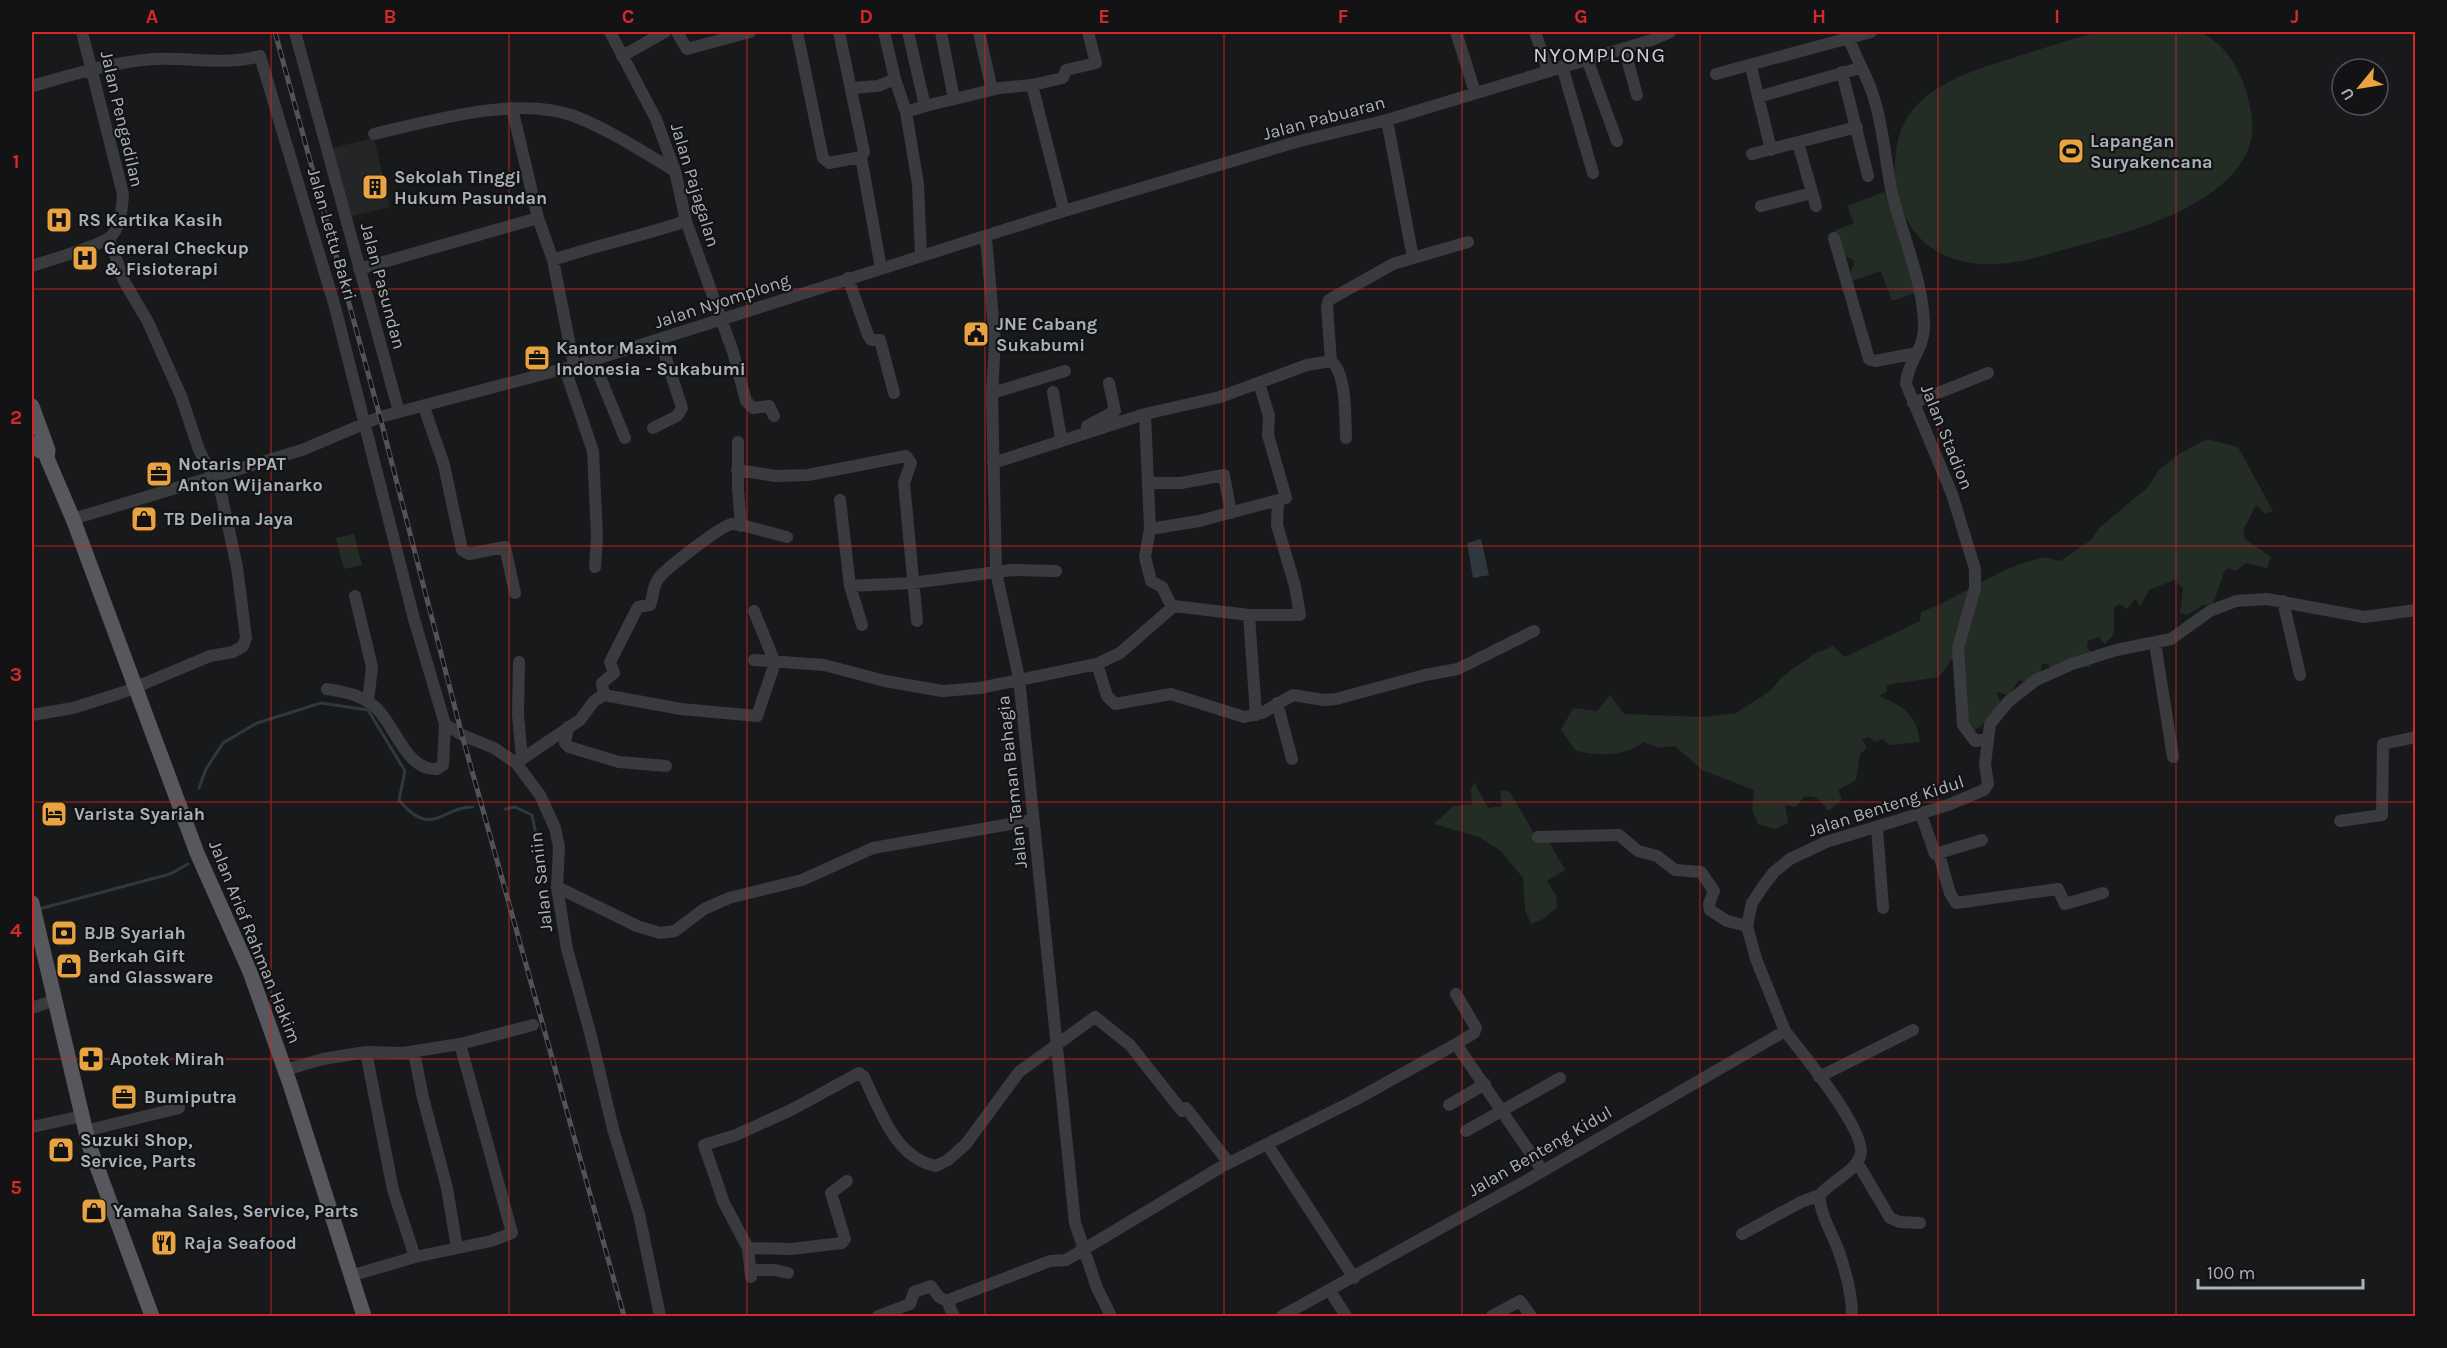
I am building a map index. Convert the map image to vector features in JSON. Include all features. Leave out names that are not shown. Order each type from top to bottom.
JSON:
[{"type":"main road","name":"Jalan Arief Rahman Hakim","points":[[32,406],[39,451],[73,519],[196,853],[250,972],[285,1070],[364,1317]]},
{"type":"main road","points":[[32,903],[84,1124],[152,1317]]},
{"type":"street","name":"Jalan Pengadilan","points":[[82,32],[94,69],[123,194],[120,221],[109,238]]},
{"type":"street","name":"Jalan Pasundan","points":[[295,32],[399,412]]},
{"type":"street","name":"Jalan Pajagalan","points":[[610,32],[656,119],[675,171],[686,221],[722,320],[746,401],[753,408],[769,406],[774,416]]},
{"type":"street","points":[[622,56],[665,32]]},
{"type":"street","points":[[677,32],[687,49],[750,32]]},
{"type":"street","points":[[797,32],[823,158],[829,163],[861,157]]},
{"type":"street","points":[[839,32],[864,152],[861,157],[881,268]]},
{"type":"street","points":[[884,32],[895,79],[906,112],[918,184],[921,256]]},
{"type":"street","points":[[908,32],[925,106]]},
{"type":"street","points":[[941,32],[954,99]]},
{"type":"street","points":[[979,32],[992,90]]},
{"type":"street","points":[[906,112],[992,90],[1063,78],[1066,70],[1096,63],[1088,32]]},
{"type":"street","points":[[1456,32],[1474,92]]},
{"type":"street","points":[[1535,32],[1548,70]]},
{"type":"street","name":"Jalan Pabuaran","points":[[986,238],[1296,142],[1387,120],[1670,32]]},
{"type":"street","points":[[1716,74],[1751,66],[1848,34],[1871,32]]},
{"type":"street","name":"Jalan Stadion","points":[[1848,34],[1860,68],[1873,93],[1883,130],[1893,195],[1904,226],[1921,304],[1924,328],[1917,353],[1906,375],[1906,384],[1912,403],[1949,485],[1975,569],[1975,588],[1958,648],[1963,725],[1975,741],[1987,739]]},
{"type":"street","points":[[1624,48],[1637,95]]},
{"type":"street","name":"Jalan Lettu Bakri","points":[[94,69],[154,59],[235,62],[260,56],[322,261],[364,423]]},
{"type":"street","points":[[1587,59],[1617,141]]},
{"type":"street","points":[[1562,66],[1593,174]]},
{"type":"street","points":[[1751,66],[1771,150]]},
{"type":"street","points":[[1758,97],[1860,68]]},
{"type":"street","points":[[32,86],[94,69]]},
{"type":"street","points":[[1842,72],[1868,176]]},
{"type":"street","points":[[852,88],[878,86],[895,79]]},
{"type":"street","points":[[1032,85],[1065,212]]},
{"type":"street","points":[[374,134],[448,117],[512,108],[571,115],[611,133],[675,171]]},
{"type":"street","points":[[512,108],[538,218],[553,260],[569,367],[593,451],[597,536],[595,567]]},
{"type":"street","points":[[1387,120],[1413,258]]},
{"type":"street","points":[[1752,154],[1857,127]]},
{"type":"street","points":[[1798,143],[1816,206]]},
{"type":"street","points":[[1761,206],[1812,193]]},
{"type":"street","points":[[359,268],[538,218]]},
{"type":"street","points":[[553,260],[585,249],[636,238],[686,221]]},
{"type":"street","points":[[32,266],[109,238],[124,281],[148,322],[181,396],[199,450],[215,477],[237,567],[246,630],[243,646],[233,652],[210,656],[124,692],[73,708],[32,716]]},
{"type":"street","name":"Jalan Nyomplong","points":[[399,412],[593,360],[848,278],[986,238]]},
{"type":"street","name":"Jalan Taman Bahagia","points":[[986,238],[995,341],[992,393],[996,572],[1019,678],[1076,1223],[1083,1251],[1111,1317]]},
{"type":"street","points":[[1834,238],[1869,358],[1875,361],[1917,353]]},
{"type":"street","points":[[1346,438],[1344,395],[1339,373],[1331,361],[1327,307],[1329,300],[1393,264],[1468,243]]},
{"type":"street","points":[[848,278],[868,335],[871,340],[880,340],[894,393]]},
{"type":"street","points":[[653,428],[681,412],[660,340]]},
{"type":"street","points":[[593,360],[624,438]]},
{"type":"street","points":[[993,461],[1145,414],[1220,397],[1306,365],[1331,361]]},
{"type":"street","points":[[992,393],[1065,371]]},
{"type":"street","points":[[1912,403],[1988,373]]},
{"type":"street","points":[[993,461],[1061,438],[1115,411],[1109,382]]},
{"type":"street","points":[[1150,529],[1231,513],[1286,498],[1287,494],[1268,435],[1269,416],[1259,383]]},
{"type":"street","points":[[1053,392],[1061,438]]},
{"type":"street","points":[[424,407],[444,465],[462,550],[469,554],[505,547],[515,593]]},
{"type":"street","points":[[73,519],[302,450],[364,423],[399,412]]},
{"type":"street","points":[[1145,414],[1150,529],[1144,557],[1151,581],[1162,587],[1172,607]]},
{"type":"street","points":[[327,689],[353,693],[368,701],[382,714],[416,762],[424,767],[437,769],[443,765],[445,724],[414,619],[364,423]]},
{"type":"street","points":[[738,442],[737,470],[741,526]]},
{"type":"street","points":[[737,470],[776,476],[808,475],[906,456],[911,463],[904,483],[917,621]]},
{"type":"street","points":[[1149,483],[1181,483],[1224,475],[1231,513]]},
{"type":"street","points":[[840,500],[850,586],[862,625]]},
{"type":"street","points":[[754,660],[824,665],[885,681],[942,690],[980,688],[1019,678],[1097,664],[1120,653],[1172,607],[1249,615],[1302,613],[1277,525],[1278,501]]},
{"type":"street","points":[[604,695],[602,683],[614,673],[610,662],[621,637],[638,607],[650,605],[652,590],[664,572],[719,529],[730,524],[787,537]]},
{"type":"street","points":[[850,586],[912,583],[996,572],[1056,571]]},
{"type":"street","points":[[355,596],[372,667],[368,701]]},
{"type":"street","name":"Jalan Benteng Kidul","points":[[1747,926],[1752,903],[1774,872],[1782,866],[1826,842],[1877,828],[1984,790],[1988,784],[1987,739],[1996,714],[2036,680],[2072,664],[2116,650],[2175,638],[2210,611],[2225,604],[2252,599],[2283,601],[2364,617],[2415,610]]},
{"type":"street","points":[[2283,601],[2300,675]]},
{"type":"street","points":[[519,761],[585,717],[594,701],[604,695],[681,709],[757,716],[775,663],[754,611]]},
{"type":"street","points":[[1249,615],[1256,715]]},
{"type":"street","points":[[1097,664],[1107,696],[1115,704],[1171,694],[1235,716],[1256,715],[1297,694],[1324,700],[1336,699],[1385,688],[1425,675],[1458,669],[1534,631]]},
{"type":"street","points":[[2155,643],[2173,757]]},
{"type":"street","points":[[519,662],[519,761]]},
{"type":"street","points":[[1277,703],[1292,759]]},
{"type":"street","name":"Jalan Saniin","points":[[445,724],[462,735],[494,747],[519,761],[540,795],[555,828],[559,847],[557,887],[567,949],[591,1036],[612,1129],[639,1214],[660,1317]]},
{"type":"street","points":[[568,727],[566,743],[569,747],[619,762],[666,766]]},
{"type":"street","points":[[2340,821],[2382,815],[2383,744],[2415,737]]},
{"type":"street","points":[[1921,813],[1932,852],[1939,855],[1982,840]]},
{"type":"street","points":[[557,887],[637,926],[660,933],[675,931],[704,909],[729,898],[802,880],[873,848],[1033,820]]},
{"type":"street","points":[[1877,828],[1883,908]]},
{"type":"street","points":[[1538,837],[1617,834],[1638,851],[1657,856],[1675,870],[1701,872],[1714,891],[1708,907],[1710,910],[1727,921],[1747,926],[1753,950],[1785,1031],[1859,1138],[1862,1153],[1857,1162],[1820,1195],[1801,1202],[1742,1234]]},
{"type":"street","points":[[1939,855],[1950,893],[1956,903],[2058,889],[2065,904],[2103,893]]},
{"type":"street","points":[[949,1302],[951,1299],[995,1280],[1050,1261],[1066,1260],[1228,1163],[1456,1044],[1474,1033],[1476,1028],[1456,994]]},
{"type":"street","points":[[32,1008],[55,1000]]},
{"type":"street","points":[[788,1273],[775,1270],[751,1273],[748,1248],[724,1203],[704,1147],[706,1143],[736,1135],[782,1114],[861,1073],[895,1138],[926,1162],[936,1166],[942,1164],[976,1131],[1019,1072],[1091,1018],[1098,1019],[1120,1035],[1151,1067],[1182,1111],[1186,1108],[1228,1163]]},
{"type":"street","points":[[285,1070],[323,1059],[366,1052],[414,1052],[460,1044],[533,1025]]},
{"type":"street","points":[[1819,1077],[1913,1030]]},
{"type":"street","name":"Jalan Benteng Kidul","points":[[1282,1317],[1785,1031]]},
{"type":"street","points":[[350,1276],[415,1257],[491,1241],[512,1233],[460,1044]]},
{"type":"street","points":[[1456,1044],[1542,1170]]},
{"type":"street","points":[[366,1052],[393,1190],[415,1257]]},
{"type":"street","points":[[414,1052],[423,1098],[447,1188],[457,1248]]},
{"type":"street","points":[[1466,1131],[1560,1078]]},
{"type":"street","points":[[1449,1105],[1485,1084]]},
{"type":"street","points":[[32,1127],[84,1124],[179,1108]]},
{"type":"street","points":[[1267,1144],[1354,1278]]},
{"type":"street","points":[[1857,1162],[1890,1218],[1900,1222],[1920,1223]]},
{"type":"street","points":[[748,1248],[791,1249],[842,1243],[845,1239],[831,1193],[847,1181]]},
{"type":"street","points":[[1820,1195],[1820,1205],[1840,1254],[1852,1302],[1852,1317]]},
{"type":"street","points":[[878,1317],[910,1304],[914,1292],[931,1286],[939,1297],[949,1302],[954,1317]]},
{"type":"street","points":[[1330,1291],[1346,1317]]},
{"type":"street","points":[[1492,1317],[1520,1301],[1531,1317]]},
{"type":"shaded area","name":"Lapangan Suryakencana","points":[[2100,32],[2200,32],[2216,42],[2235,65],[2246,91],[2250,109],[2252,134],[2242,162],[2226,181],[2205,197],[2180,211],[2128,232],[2038,257],[2010,263],[1981,264],[1954,259],[1924,242],[1916,234],[1904,214],[1895,184],[1896,153],[1901,131],[1911,113],[1925,98],[1960,76]]},
{"type":"shaded area","points":[[374,138],[390,207],[348,217],[332,148]]},
{"type":"shaded area","points":[[1884,192],[1921,291],[1892,301],[1881,271],[1853,281],[1850,274],[1855,261],[1843,255],[1834,231],[1854,223],[1847,206]]},
{"type":"shaded area","points":[[2207,439],[2238,447],[2273,511],[2266,514],[2256,505],[2244,528],[2244,538],[2271,557],[2267,568],[2246,563],[2236,571],[2228,568],[2224,572],[2213,604],[2203,605],[2187,615],[2180,613],[2183,588],[2174,580],[2149,590],[2140,606],[2135,599],[2127,609],[2120,604],[2114,607],[2114,634],[2105,644],[2099,637],[2088,641],[2087,647],[2093,653],[2090,667],[2080,666],[2055,676],[2048,664],[2042,664],[2041,670],[2047,679],[2039,685],[2019,680],[2009,696],[1996,691],[2001,705],[1980,727],[1968,733],[1952,659],[1939,677],[1886,685],[1887,691],[1879,696],[1902,708],[1912,718],[1920,742],[1890,745],[1883,739],[1874,742],[1869,737],[1862,739],[1867,748],[1860,754],[1856,780],[1838,790],[1842,800],[1828,811],[1818,800],[1804,797],[1796,807],[1785,805],[1788,823],[1775,829],[1758,824],[1752,810],[1754,790],[1702,770],[1675,746],[1658,748],[1644,742],[1620,753],[1585,753],[1576,751],[1561,730],[1573,708],[1597,711],[1610,695],[1624,714],[1704,717],[1736,713],[1769,692],[1783,676],[1814,654],[1833,646],[1845,657],[1920,621],[1921,612],[2010,568],[2043,558],[2060,561],[2091,540],[2099,528],[2148,487],[2159,470],[2179,454]]},
{"type":"shaded area","points":[[354,534],[362,565],[344,569],[336,538]]},
{"type":"shaded area","points":[[1481,539],[1489,575],[1473,578],[1467,543]]},
{"type":"shaded area","points":[[1474,782],[1488,808],[1502,806],[1500,790],[1510,792],[1540,844],[1548,840],[1565,870],[1547,881],[1556,895],[1557,908],[1543,919],[1531,924],[1525,910],[1523,878],[1501,851],[1479,837],[1434,824],[1453,806],[1472,804],[1471,790]]},
{"type":"waterway","points":[[199,788],[206,769],[223,743],[257,723],[321,703],[368,710],[405,771],[399,800],[410,812],[429,820],[463,808],[473,807]]},
{"type":"waterway","points":[[505,809],[515,807],[532,815],[537,840]]},
{"type":"waterway","points":[[39,909],[170,874],[188,864]]},
{"type":"railway","points":[[275,32],[380,417],[462,735],[624,1316]]},
{"type":"place","name":"Lapangan Suryakencana","points":[[2071,151]]},
{"type":"place","name":"Sekolah Tinggi Hukum Pasundan","points":[[375,187]]},
{"type":"place","name":"RS Kartika Kasih","points":[[59,220]]},
{"type":"place","name":"General Checkup & Fisioterapi","points":[[85,258]]},
{"type":"place","name":"JNE Cabang Sukabumi","points":[[976,334]]},
{"type":"place","name":"Kantor Maxim Indonesia - Sukabumi","points":[[537,358]]},
{"type":"place","name":"Notaris PPAT Anton Wijanarko","points":[[159,474]]},
{"type":"place","name":"TB Delima Jaya","points":[[144,519]]},
{"type":"place","name":"Varista Syariah","points":[[54,814]]},
{"type":"place","name":"BJB Syariah","points":[[64,933]]},
{"type":"place","name":"Berkah Gift and Glassware","points":[[69,966]]},
{"type":"place","name":"Apotek Mirah","points":[[91,1059]]},
{"type":"place","name":"Bumiputra","points":[[124,1097]]},
{"type":"place","name":"Suzuki Shop, Service, Parts","points":[[61,1150]]},
{"type":"place","name":"Yamaha Sales, Service, Parts","points":[[94,1211]]},
{"type":"place","name":"Raja Seafood","points":[[164,1243]]},
{"type":"district","name":"NYOMPLONG","points":[[1600,55]]}]
